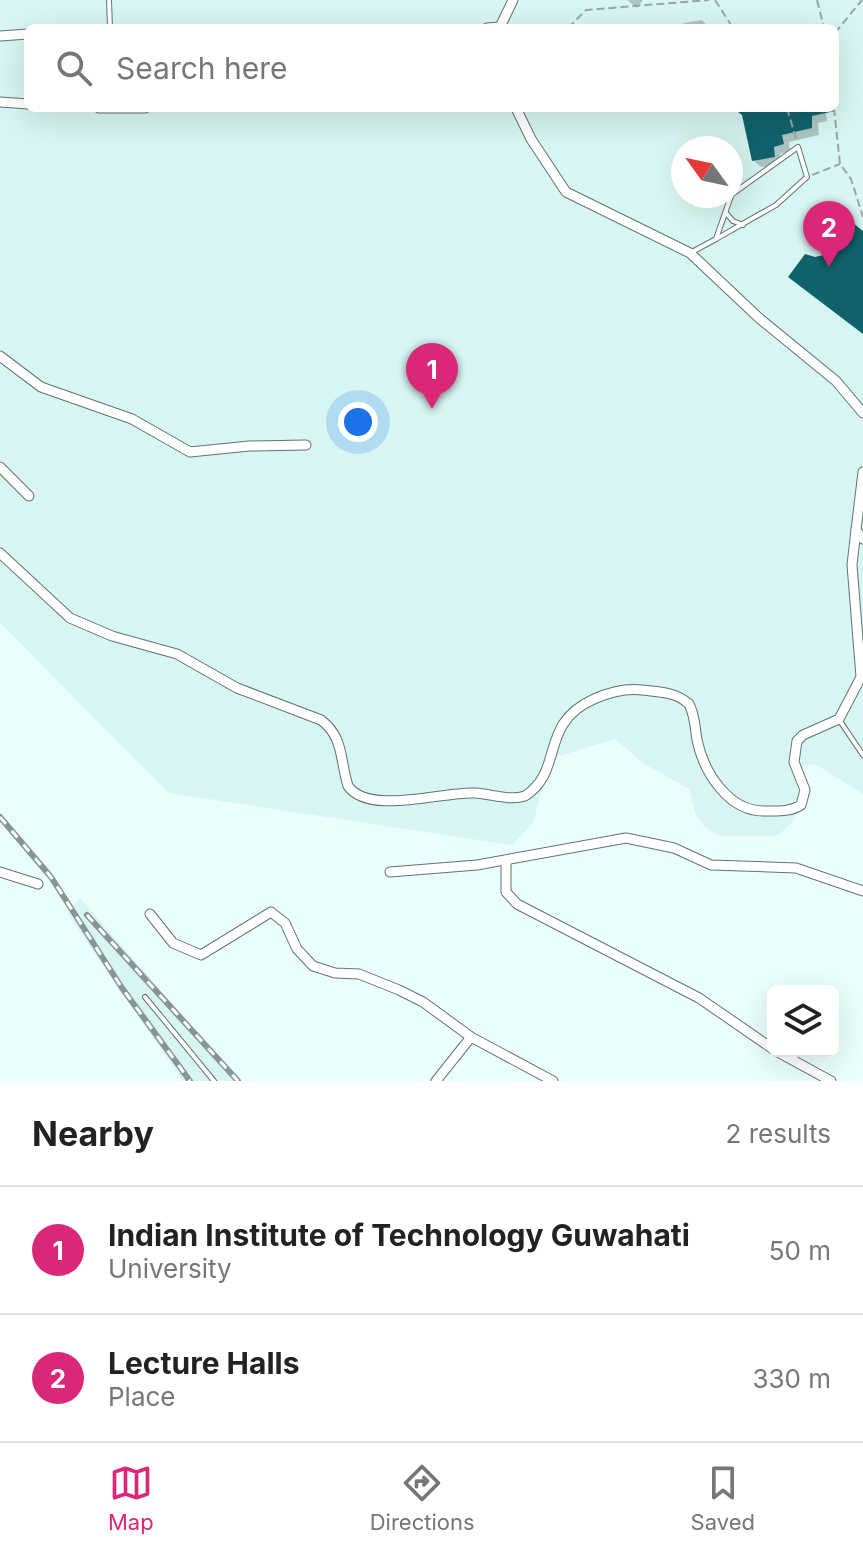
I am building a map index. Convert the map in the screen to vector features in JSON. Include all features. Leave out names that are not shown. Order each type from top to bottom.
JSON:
[{"type":"street","points":[[502,24],[513,0]]},
{"type":"street","points":[[0,36],[24,34]]},
{"type":"street","points":[[0,102],[24,104]]},
{"type":"street","points":[[518,112],[531,139],[566,192],[690,253],[759,318],[836,381],[863,413]]},
{"type":"street","points":[[0,356],[53,393],[118,413],[190,452],[249,446],[306,445]]},
{"type":"street","points":[[0,467],[29,496]]},
{"type":"street","points":[[0,553],[70,618],[112,636],[177,654],[250,694],[321,720],[331,727],[340,743],[348,786],[363,797],[412,801],[459,793],[525,796],[537,787],[562,723],[570,712],[603,695],[635,689],[678,695],[689,704],[705,763],[725,795],[738,807],[755,812],[788,811],[801,805],[804,799],[793,752],[797,741],[839,719],[857,689],[862,669],[852,565],[863,472]]},
{"type":"street","points":[[856,530],[863,539]]},
{"type":"street","points":[[855,587],[863,578]]},
{"type":"street","points":[[390,872],[506,860],[626,838],[674,848],[711,865],[796,868],[863,891]]},
{"type":"street","points":[[506,860],[506,892],[517,904],[699,998],[767,1045]]},
{"type":"street","points":[[0,872],[38,884]]},
{"type":"street","points":[[150,914],[173,943],[201,955],[271,912],[285,923],[297,949],[313,966],[335,973],[359,974],[399,990],[423,1002],[471,1037],[553,1081]]},
{"type":"street","points":[[436,1081],[471,1037]]},
{"type":"street","points":[[787,1057],[831,1081]]},
{"type":"lane","points":[[109,0],[110,24]]},
{"type":"lane","points":[[690,253],[776,205],[807,177],[798,147],[743,187]]},
{"type":"lane","points":[[716,239],[726,208]]},
{"type":"lane","points":[[725,212],[733,221],[743,225]]},
{"type":"lane","points":[[839,719],[863,755]]},
{"type":"lane","points":[[145,997],[200,1069],[214,1081]]},
{"type":"path","points":[[572,24],[586,10],[709,0]]},
{"type":"path","points":[[715,0],[730,24]]},
{"type":"path","points":[[817,0],[823,24]]},
{"type":"path","points":[[839,28],[862,0]]},
{"type":"path","points":[[788,112],[798,147]]},
{"type":"path","points":[[834,112],[840,164],[851,179],[863,217]]},
{"type":"path","points":[[807,177],[840,164]]},
{"type":"shaded area","points":[[0,0],[863,0],[863,794],[815,764],[804,766],[796,777],[799,802],[794,821],[777,836],[719,836],[705,827],[696,815],[689,789],[643,763],[615,739],[550,759],[533,823],[512,845],[169,793],[0,623]]},
{"type":"shaded area","points":[[80,898],[239,1081],[183,1081],[67,913]]},
{"type":"building","points":[[738,112],[830,112],[812,116],[812,128],[782,135],[784,144],[774,147],[775,157],[752,161],[742,115]]},
{"type":"building","points":[[838,211],[863,231],[863,334],[788,277],[805,254],[815,257],[824,255],[827,244],[820,234]]},
{"type":"railway","points":[[0,817],[51,877],[122,988],[190,1081]]},
{"type":"railway","points":[[87,915],[238,1081]]},
{"type":"place","name":"Lecture Halls","points":[[829,267]]},
{"type":"place","name":"Indian Institute of Technology Guwahati","points":[[432,409]]}]
